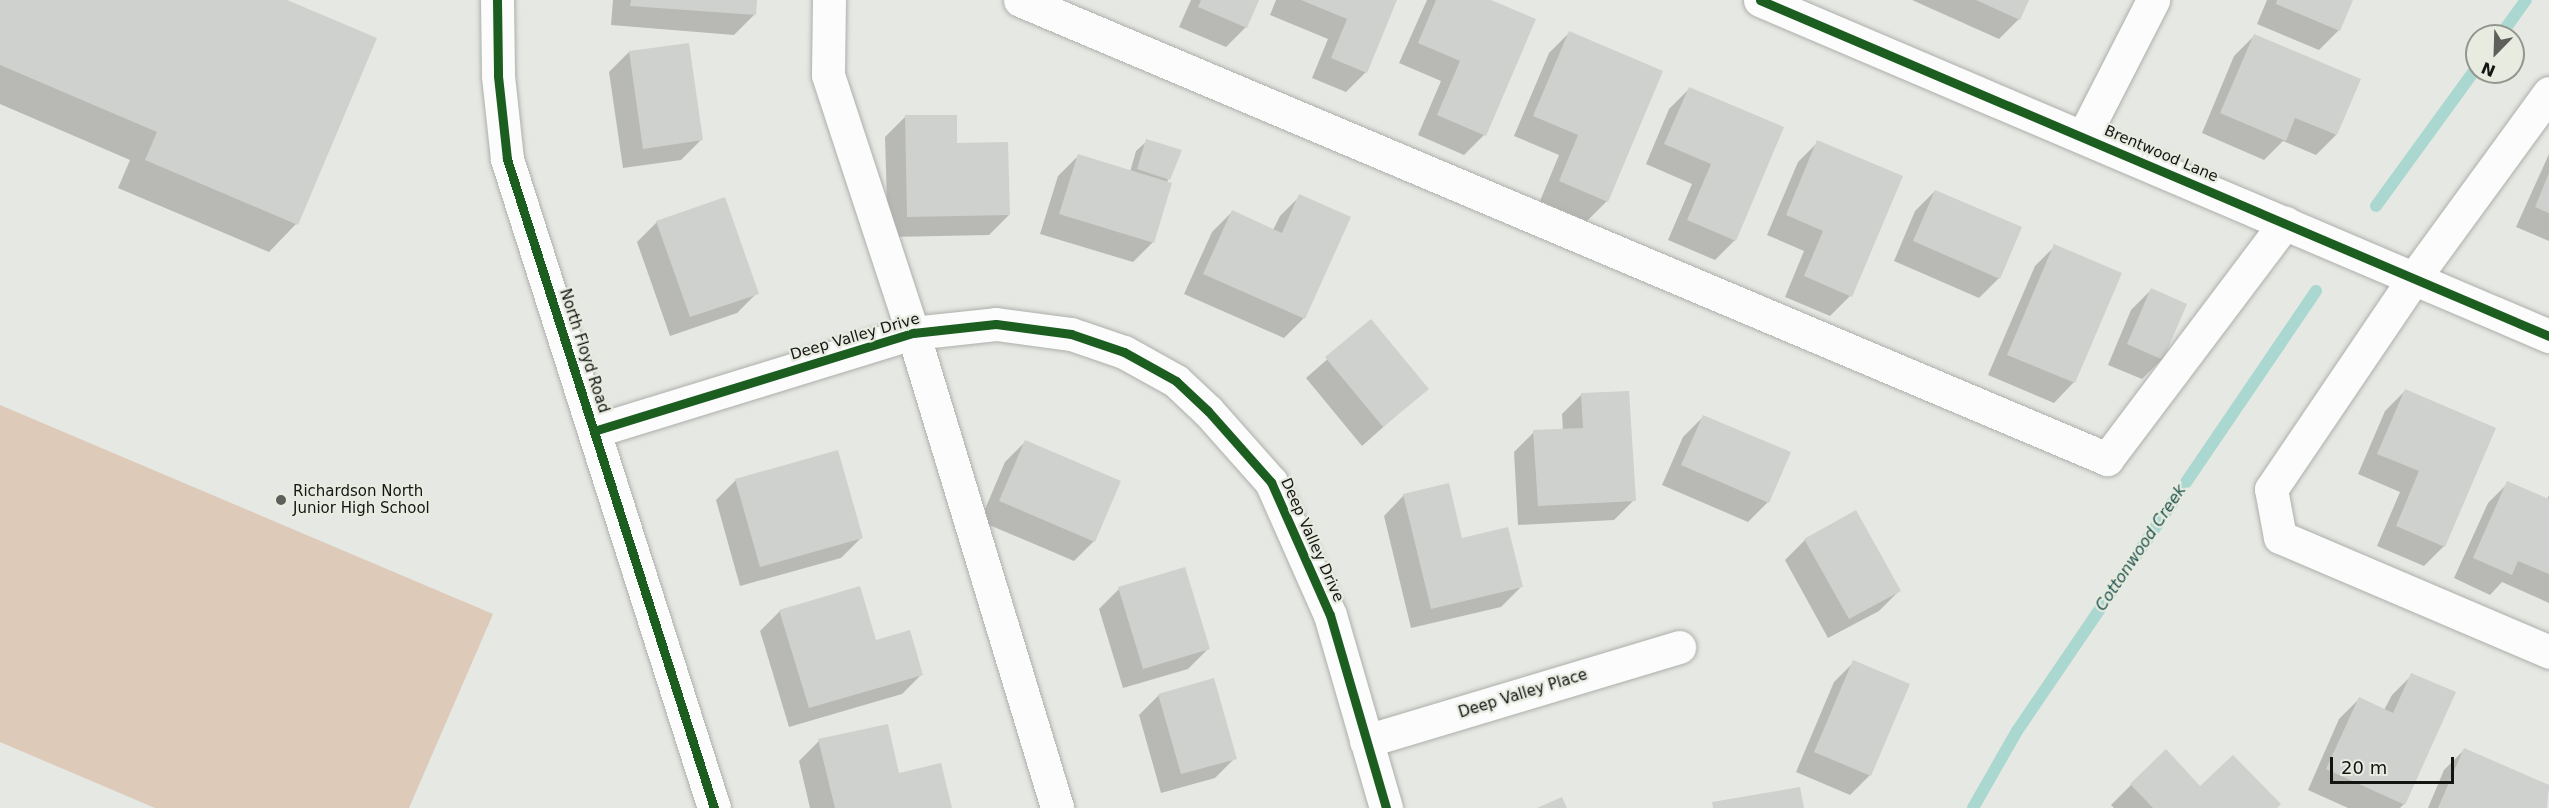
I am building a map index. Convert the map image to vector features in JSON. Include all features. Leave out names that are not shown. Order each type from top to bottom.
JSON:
[{"type":"street","name":"North Floyd Road","points":[[496,0],[498,76],[507,159],[714,808]]},
{"type":"street","points":[[830,0],[828,75],[913,333],[1057,808]]},
{"type":"street","points":[[1020,0],[2107,459],[2285,223]]},
{"type":"street","name":"Brentwood Lane","points":[[1760,0],[2549,336]]},
{"type":"street","points":[[2083,137],[2153,0]]},
{"type":"street","points":[[2549,93],[2414,279],[2271,489],[2280,537],[2549,652]]},
{"type":"street","name":"Deep Valley Drive","points":[[594,431],[913,333],[996,324],[1071,334],[1124,352],[1176,381],[1208,411],[1270,482],[1330,615],[1386,808]]},
{"type":"street","name":"Deep Valley Place","points":[[1366,741],[1679,647]]},
{"type":"shaded area","points":[[0,405],[493,614],[409,808],[155,808],[0,742]]},
{"type":"building","points":[[0,0],[287,0],[377,38],[298,225],[145,160],[157,132],[0,65]]},
{"type":"building","points":[[631,0],[757,0],[756,15],[630,6]]},
{"type":"building","points":[[1201,0],[1259,0],[1247,28],[1198,7]]},
{"type":"building","points":[[1301,0],[1397,0],[1367,73],[1331,58],[1347,19]]},
{"type":"building","points":[[1436,0],[1491,0],[1536,19],[1486,136],[1437,115],[1460,61],[1418,43]]},
{"type":"building","points":[[1976,0],[2029,0],[2020,20]]},
{"type":"building","points":[[2277,0],[2353,0],[2340,31],[2276,4]]},
{"type":"building","points":[[1569,31],[1663,71],[1608,202],[1559,181],[1578,135],[1533,116]]},
{"type":"building","points":[[2254,34],[2361,79],[2337,135],[2295,118],[2286,141],[2220,113]]},
{"type":"building","points":[[689,43],[703,140],[643,149],[629,51]]},
{"type":"building","points":[[1689,87],[1784,127],[1736,241],[1687,220],[1711,164],[1664,144]]},
{"type":"building","points":[[905,115],[957,115],[957,143],[1008,142],[1010,215],[907,217]]},
{"type":"building","points":[[1146,139],[1182,150],[1170,180],[1137,169]]},
{"type":"building","points":[[1817,140],[1903,176],[1852,297],[1804,276],[1823,231],[1786,215]]},
{"type":"building","points":[[1078,154],[1172,183],[1154,243],[1059,214]]},
{"type":"building","points":[[2549,173],[2549,213],[2535,207]]},
{"type":"building","points":[[1935,190],[2022,227],[2000,279],[1913,241]]},
{"type":"building","points":[[1299,194],[1351,217],[1305,319],[1203,274],[1232,210],[1282,233]]},
{"type":"building","points":[[725,197],[759,294],[690,317],[656,221]]},
{"type":"building","points":[[2054,244],[2122,273],[2075,383],[2007,355]]},
{"type":"building","points":[[2151,288],[2187,304],[2163,360],[2127,344]]},
{"type":"building","points":[[1371,319],[1429,389],[1383,427],[1325,357]]},
{"type":"building","points":[[2405,389],[2496,428],[2445,547],[2396,526],[2419,471],[2377,454]]},
{"type":"building","points":[[1629,391],[1636,501],[1538,506],[1533,430],[1583,428],[1581,393]]},
{"type":"building","points":[[1703,415],[1791,452],[1769,503],[1681,465]]},
{"type":"building","points":[[1025,440],[1121,481],[1095,542],[999,501]]},
{"type":"building","points":[[838,450],[863,538],[760,567],[735,479]]},
{"type":"building","points":[[2507,481],[2549,499],[2549,574],[2518,561],[2512,575],[2473,558]]},
{"type":"building","points":[[1449,483],[1462,538],[1508,527],[1523,587],[1431,609],[1403,494]]},
{"type":"building","points":[[1856,510],[1901,591],[1849,619],[1804,539]]},
{"type":"building","points":[[1185,567],[1210,649],[1143,669],[1118,587]]},
{"type":"building","points":[[860,586],[876,640],[910,630],[923,675],[809,708],[779,610]]},
{"type":"building","points":[[1853,660],[1910,684],[1871,776],[1814,752]]},
{"type":"building","points":[[2411,673],[2456,692],[2405,805],[2326,769],[2359,697],[2393,713]]},
{"type":"building","points":[[1214,678],[1237,759],[1181,774],[1158,694]]},
{"type":"building","points":[[888,724],[899,773],[941,763],[952,808],[835,808],[818,739]]},
{"type":"building","points":[[2464,748],[2549,785],[2547,808],[2438,808]]},
{"type":"building","points":[[2166,749],[2200,786],[2233,755],[2281,804],[2277,808],[2153,808],[2130,784]]},
{"type":"building","points":[[1800,787],[1804,808],[1713,808],[1712,802]]},
{"type":"building","points":[[1562,797],[1567,808],[1537,808]]},
{"type":"waterway","name":"Cottonwood Creek","points":[[2509,24],[2526,0]]},
{"type":"waterway","name":"Cottonwood Creek","points":[[2376,206],[2465,84]]},
{"type":"waterway","name":"Cottonwood Creek","points":[[1973,808],[2017,731],[2316,291]]},
{"type":"cycle path","points":[[497,0],[498,76],[507,159],[714,808]]},
{"type":"cycle path","points":[[1760,0],[2549,336]]},
{"type":"cycle path","points":[[594,431],[913,333],[996,324],[1071,334],[1124,352],[1176,381],[1208,411],[1271,482],[1330,615],[1386,808]]},
{"type":"place","name":"Richardson North Junior High School","points":[[281,500]]}]
